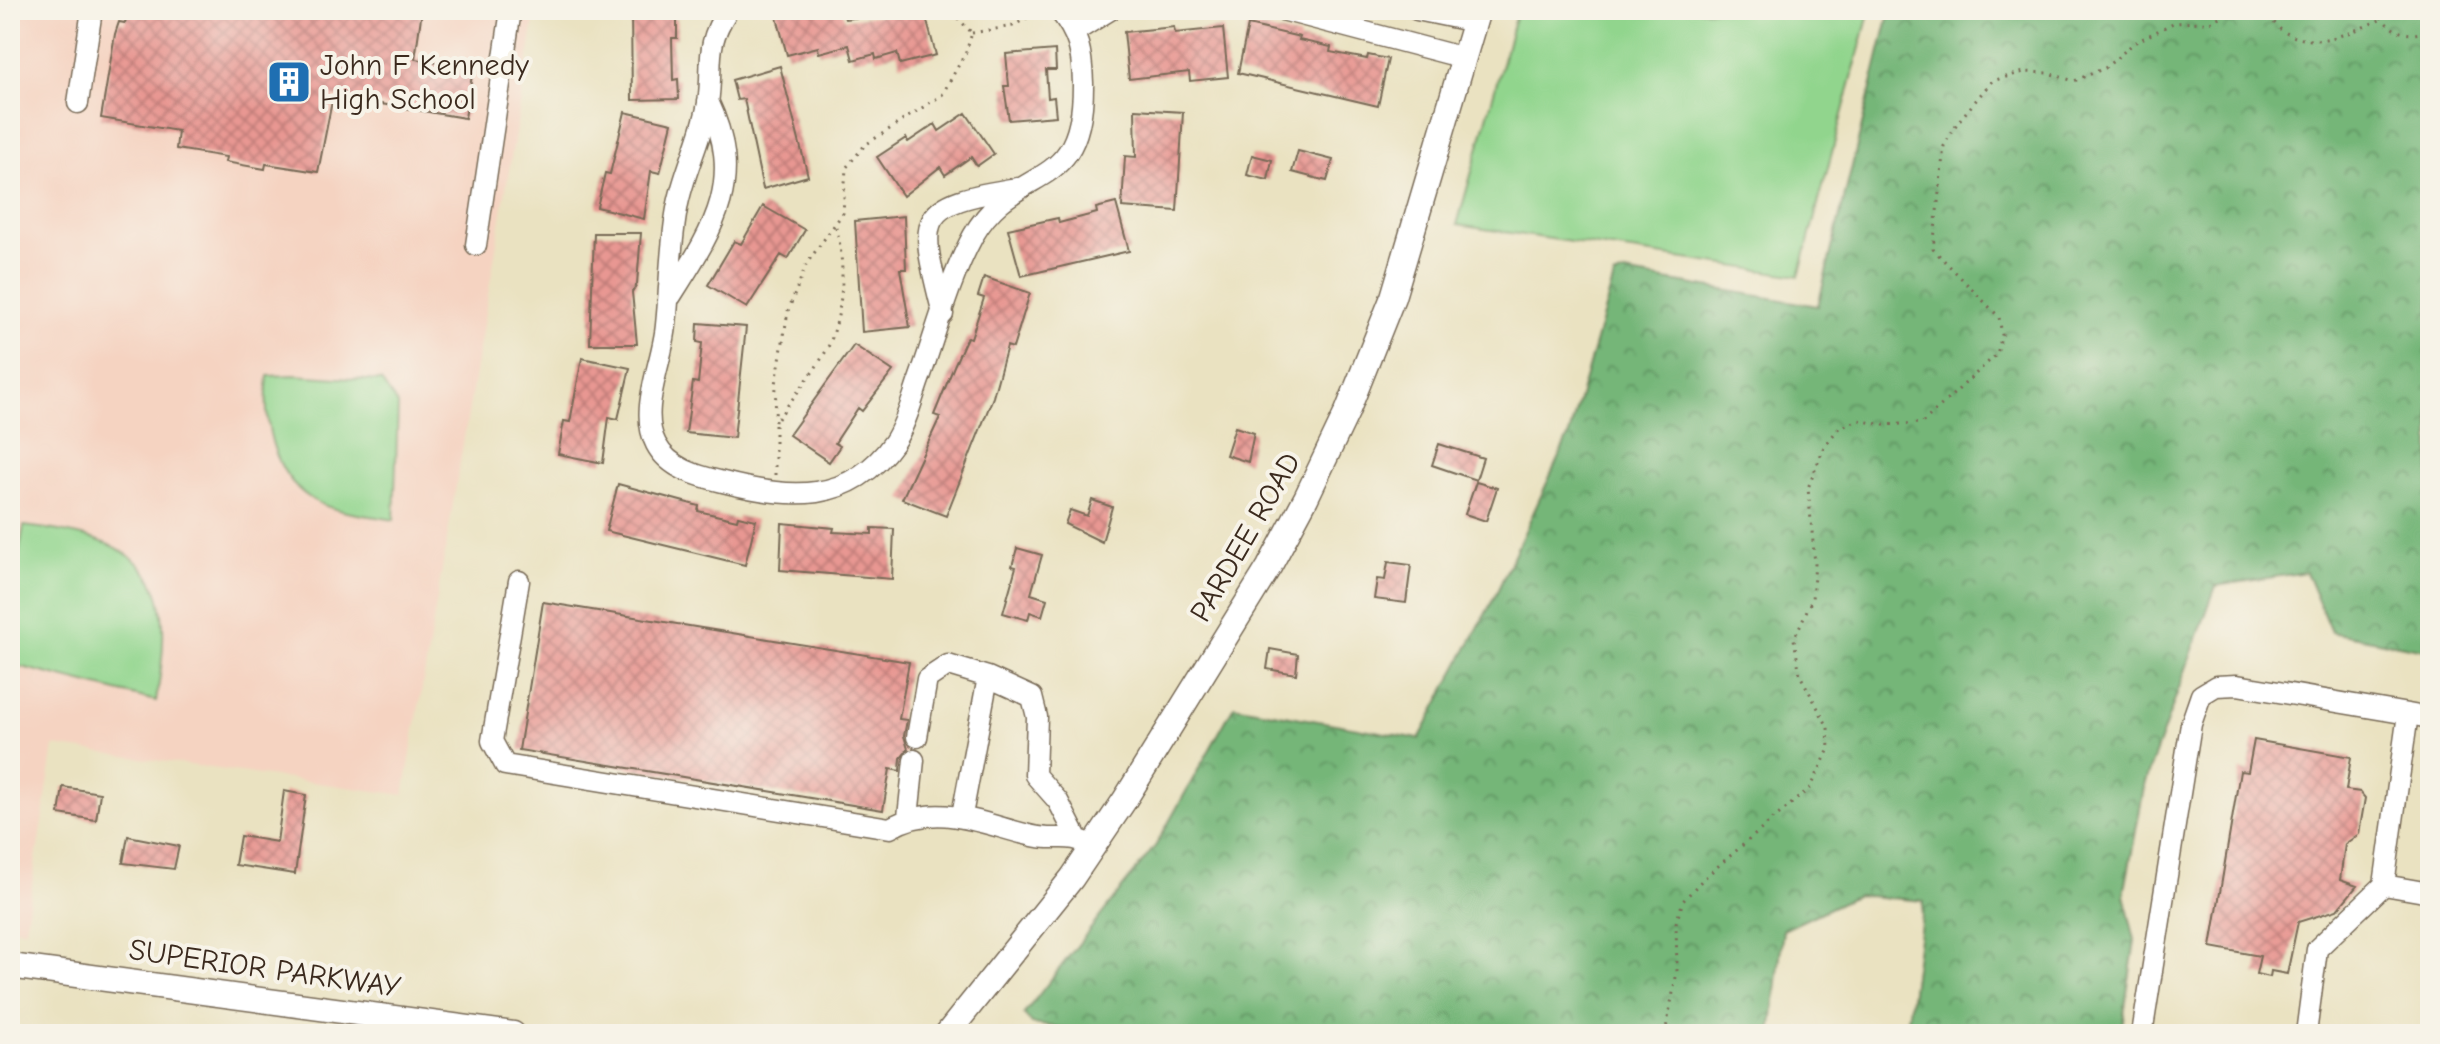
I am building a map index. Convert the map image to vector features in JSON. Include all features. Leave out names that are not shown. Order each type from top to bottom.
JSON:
[{"type":"main road","name":"PARDEE ROAD","points":[[947,1034],[1084,841],[1269,567],[1328,456],[1393,297],[1477,16]]},
{"type":"main road","name":"SUPERIOR PARKWAY","points":[[10,966],[512,1034]]},
{"type":"street","points":[[78,103],[92,10]]},
{"type":"street","points":[[476,245],[511,10]]},
{"type":"street","points":[[728,10],[714,30],[708,101],[677,208],[663,357],[649,407],[656,445],[682,469],[774,495],[809,495],[839,486],[866,471],[884,453],[904,422],[974,234],[1004,199],[1054,169],[1076,142],[1083,108],[1082,59],[1076,31],[1059,10]]},
{"type":"street","points":[[1076,31],[1110,10]]},
{"type":"street","points":[[1282,10],[1464,58]]},
{"type":"street","points":[[1417,10],[1477,16]]},
{"type":"street","points":[[669,299],[709,235],[726,182],[724,143],[708,101]]},
{"type":"street","points":[[943,314],[927,249],[930,223],[939,210],[952,200],[1022,188]]},
{"type":"street","points":[[519,581],[492,741],[505,765],[890,828],[908,817],[962,815],[1037,837],[1084,841]]},
{"type":"street","points":[[917,737],[927,679],[948,665],[988,677],[1032,697],[1037,717],[1035,775],[1058,801],[1084,841]]},
{"type":"street","points":[[962,815],[988,677]]},
{"type":"street","points":[[2142,1034],[2191,724],[2201,695],[2216,686],[2237,685],[2430,718]]},
{"type":"street","points":[[2306,1034],[2317,949],[2384,885],[2408,714]]},
{"type":"street","points":[[908,817],[914,760]]},
{"type":"street","points":[[2384,885],[2430,893]]},
{"type":"path","points":[[950,10],[972,33]]},
{"type":"path","points":[[972,33],[1013,26],[1039,10]]},
{"type":"path","points":[[1665,1034],[1676,982],[1676,923],[1683,901],[1703,879],[1811,787],[1829,749],[1828,727],[1800,675],[1794,639],[1812,599],[1815,564],[1808,488],[1824,447],[1838,429],[1858,420],[1883,425],[1922,423],[1997,354],[2002,335],[1999,317],[1933,249],[1933,229],[1940,216],[1942,196],[1940,167],[1951,135],[1992,81],[2024,72],[2048,73],[2074,81],[2105,68],[2134,43],[2173,23],[2210,22],[2233,10]]},
{"type":"path","points":[[2264,10],[2279,28],[2298,37],[2318,39],[2337,38],[2382,19]]},
{"type":"path","points":[[2377,10],[2382,19],[2403,33],[2429,32]]},
{"type":"path","points":[[774,495],[776,384],[788,311],[807,263],[836,227],[844,209],[845,177],[850,160],[865,145],[942,95],[966,52],[972,33]]},
{"type":"path","points":[[775,423],[824,355],[832,338],[841,283],[836,227]]},
{"type":"shaded area","points":[[10,10],[536,10],[404,795],[54,746],[25,929],[10,928]]},
{"type":"green space","points":[[1517,10],[1870,10],[1799,276],[1457,225]]},
{"type":"green space","points":[[1890,10],[2430,10],[2430,651],[2331,632],[2306,572],[2216,586],[2145,782],[2124,895],[2135,940],[2121,1034],[1906,1034],[1924,901],[1857,895],[1783,930],[1771,1034],[1115,1034],[1032,1024],[1024,1014],[1156,845],[1234,706],[1419,739],[1495,596],[1569,435],[1614,277],[1624,273],[1818,306]]},
{"type":"green space","points":[[268,376],[381,381],[398,405],[394,520],[350,513],[319,503],[297,487],[286,474],[272,443],[269,427]]},
{"type":"green space","points":[[24,526],[67,532],[101,542],[127,555],[146,572],[158,594],[163,623],[156,701],[10,664],[10,601]]},
{"type":"building","name":"John F Kennedy High School","points":[[128,10],[422,10],[415,59],[473,69],[465,118],[333,96],[318,172],[266,164],[265,169],[225,162],[226,157],[176,149],[178,131],[101,118],[115,34],[119,22],[125,23]]},
{"type":"building","points":[[631,10],[669,10],[670,18],[677,18],[677,38],[672,38],[673,80],[678,79],[679,99],[632,100]]},
{"type":"building","points":[[775,10],[842,10],[845,19],[924,10],[936,55],[900,64],[897,53],[876,59],[875,54],[853,60],[849,45],[819,53],[818,47],[787,55]]},
{"type":"building","points":[[1248,25],[1331,47],[1330,52],[1367,59],[1368,55],[1388,59],[1378,106],[1238,73]]},
{"type":"building","points":[[1174,27],[1175,33],[1223,28],[1228,77],[1190,81],[1189,72],[1129,79],[1124,32]]},
{"type":"building","points":[[1055,50],[1056,70],[1046,70],[1048,98],[1054,97],[1056,116],[1009,120],[1004,86],[1009,86],[1006,54]]},
{"type":"building","points":[[780,66],[808,176],[763,189],[744,99],[737,100],[732,80]]},
{"type":"building","points":[[1135,109],[1183,112],[1177,211],[1122,207],[1125,156],[1136,157]]},
{"type":"building","points":[[625,112],[672,123],[660,173],[651,171],[644,219],[597,207],[605,173],[610,174]]},
{"type":"building","points":[[966,113],[994,154],[977,166],[971,157],[945,175],[940,167],[903,196],[877,157],[906,138],[908,142],[935,124],[939,131]]},
{"type":"building","points":[[1298,151],[1333,160],[1327,181],[1292,172]]},
{"type":"building","points":[[1252,155],[1272,160],[1268,180],[1247,175]]},
{"type":"building","points":[[1116,203],[1129,251],[1021,276],[1008,229],[1058,218],[1059,223],[1097,213],[1096,208]]},
{"type":"building","points":[[763,206],[805,230],[788,259],[781,255],[747,308],[708,285],[734,241],[741,244]]},
{"type":"building","points":[[904,216],[906,269],[900,269],[910,327],[862,332],[855,221]]},
{"type":"building","points":[[594,233],[641,233],[637,284],[632,292],[637,344],[590,344]]},
{"type":"building","points":[[984,277],[1030,293],[1013,348],[1007,346],[993,397],[946,516],[902,499],[940,417],[934,415],[954,366],[967,337],[971,338],[984,298],[978,296]]},
{"type":"building","points":[[698,323],[746,327],[734,438],[686,433],[693,382],[698,383],[702,343],[697,342]]},
{"type":"building","points":[[854,345],[893,371],[862,411],[858,408],[835,443],[840,446],[829,462],[789,435]]},
{"type":"building","points":[[582,358],[630,368],[618,419],[609,417],[603,463],[558,454],[564,421],[570,422]]},
{"type":"building","points":[[1235,427],[1254,433],[1248,462],[1226,455]]},
{"type":"building","points":[[1439,444],[1483,458],[1476,480],[1432,465]]},
{"type":"building","points":[[1476,482],[1497,488],[1486,521],[1465,514]]},
{"type":"building","points":[[618,484],[699,506],[698,511],[737,520],[738,516],[756,520],[745,565],[606,531]]},
{"type":"building","points":[[1092,500],[1112,507],[1102,542],[1065,524],[1070,510],[1087,516]]},
{"type":"building","points":[[782,523],[834,528],[833,532],[872,534],[872,528],[894,529],[892,579],[780,570]]},
{"type":"building","points":[[1017,548],[1042,555],[1031,594],[1047,599],[1042,616],[1030,612],[1028,620],[1003,613],[1016,567],[1012,566]]},
{"type":"building","points":[[1388,562],[1411,565],[1406,603],[1374,599],[1377,579],[1385,580]]},
{"type":"building","points":[[543,602],[909,662],[899,719],[907,720],[904,736],[908,749],[901,758],[900,771],[890,769],[883,810],[519,750]]},
{"type":"building","points":[[1270,649],[1298,654],[1296,674],[1267,669]]},
{"type":"building","points":[[2254,740],[2351,757],[2346,790],[2360,792],[2365,798],[2359,834],[2345,844],[2340,880],[2357,886],[2337,910],[2298,922],[2287,974],[2271,971],[2270,977],[2256,974],[2260,956],[2211,947],[2240,771],[2248,772]]},
{"type":"building","points":[[63,787],[100,793],[96,820],[59,814]]},
{"type":"building","points":[[284,791],[306,795],[295,874],[235,865],[240,836],[277,842]]},
{"type":"building","points":[[128,836],[179,846],[174,869],[123,863]]},
{"type":"place","name":"John F Kennedy High School","points":[[289,82]]}]
